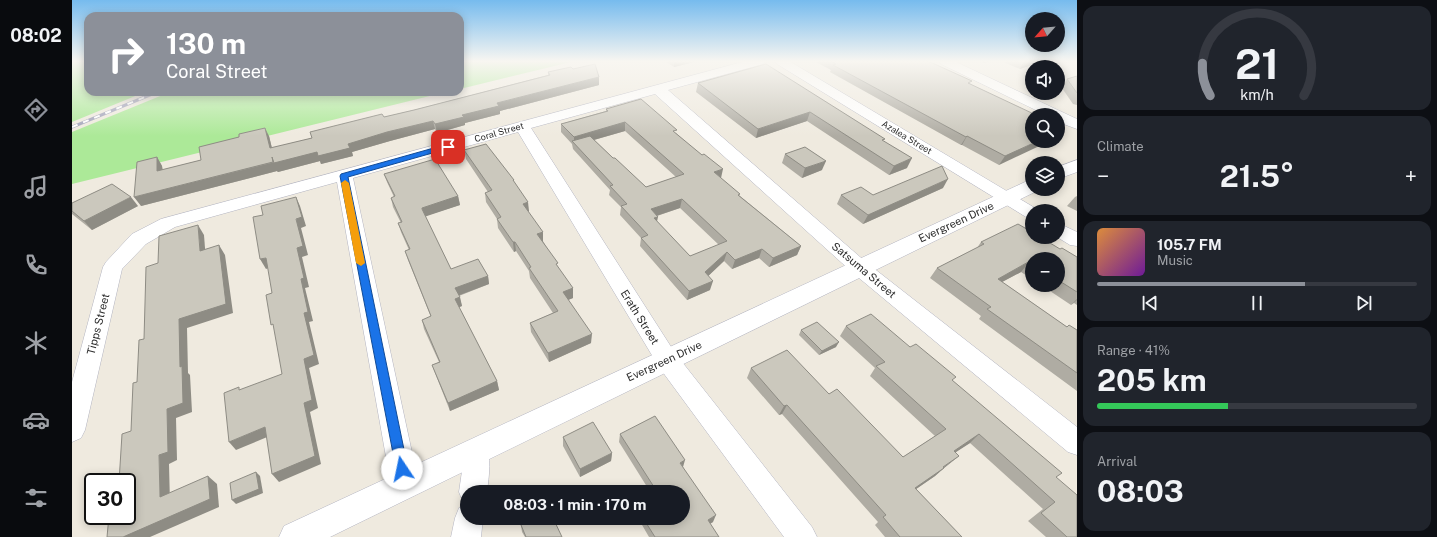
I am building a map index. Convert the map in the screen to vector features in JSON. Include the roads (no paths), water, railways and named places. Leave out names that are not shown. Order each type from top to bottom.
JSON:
[{"type":"street","name":"Coral Street","points":[[149,234],[168,223],[669,86]]},
{"type":"street","name":"Azalea Street","points":[[823,86],[1025,209]]},
{"type":"street","points":[[996,86],[1042,108]]},
{"type":"street","name":"Satsuma Street","points":[[658,89],[860,268],[1077,443]]},
{"type":"street","points":[[1065,119],[1077,125]]},
{"type":"street","name":"Erath Street","points":[[522,126],[667,360],[802,537]]},
{"type":"street","points":[[1065,171],[1077,165]]},
{"type":"street","points":[[344,176],[405,485]]},
{"type":"street","name":"Evergreen Drive","points":[[295,537],[1025,189]]},
{"type":"street","points":[[1065,233],[1077,240]]},
{"type":"street","name":"Tipps Street","points":[[72,430],[113,267],[139,239],[149,234]]},
{"type":"street","points":[[474,485],[476,451]]},
{"type":"street","points":[[466,537],[468,525]]},
{"type":"railway","points":[[72,127],[147,96]]}]
